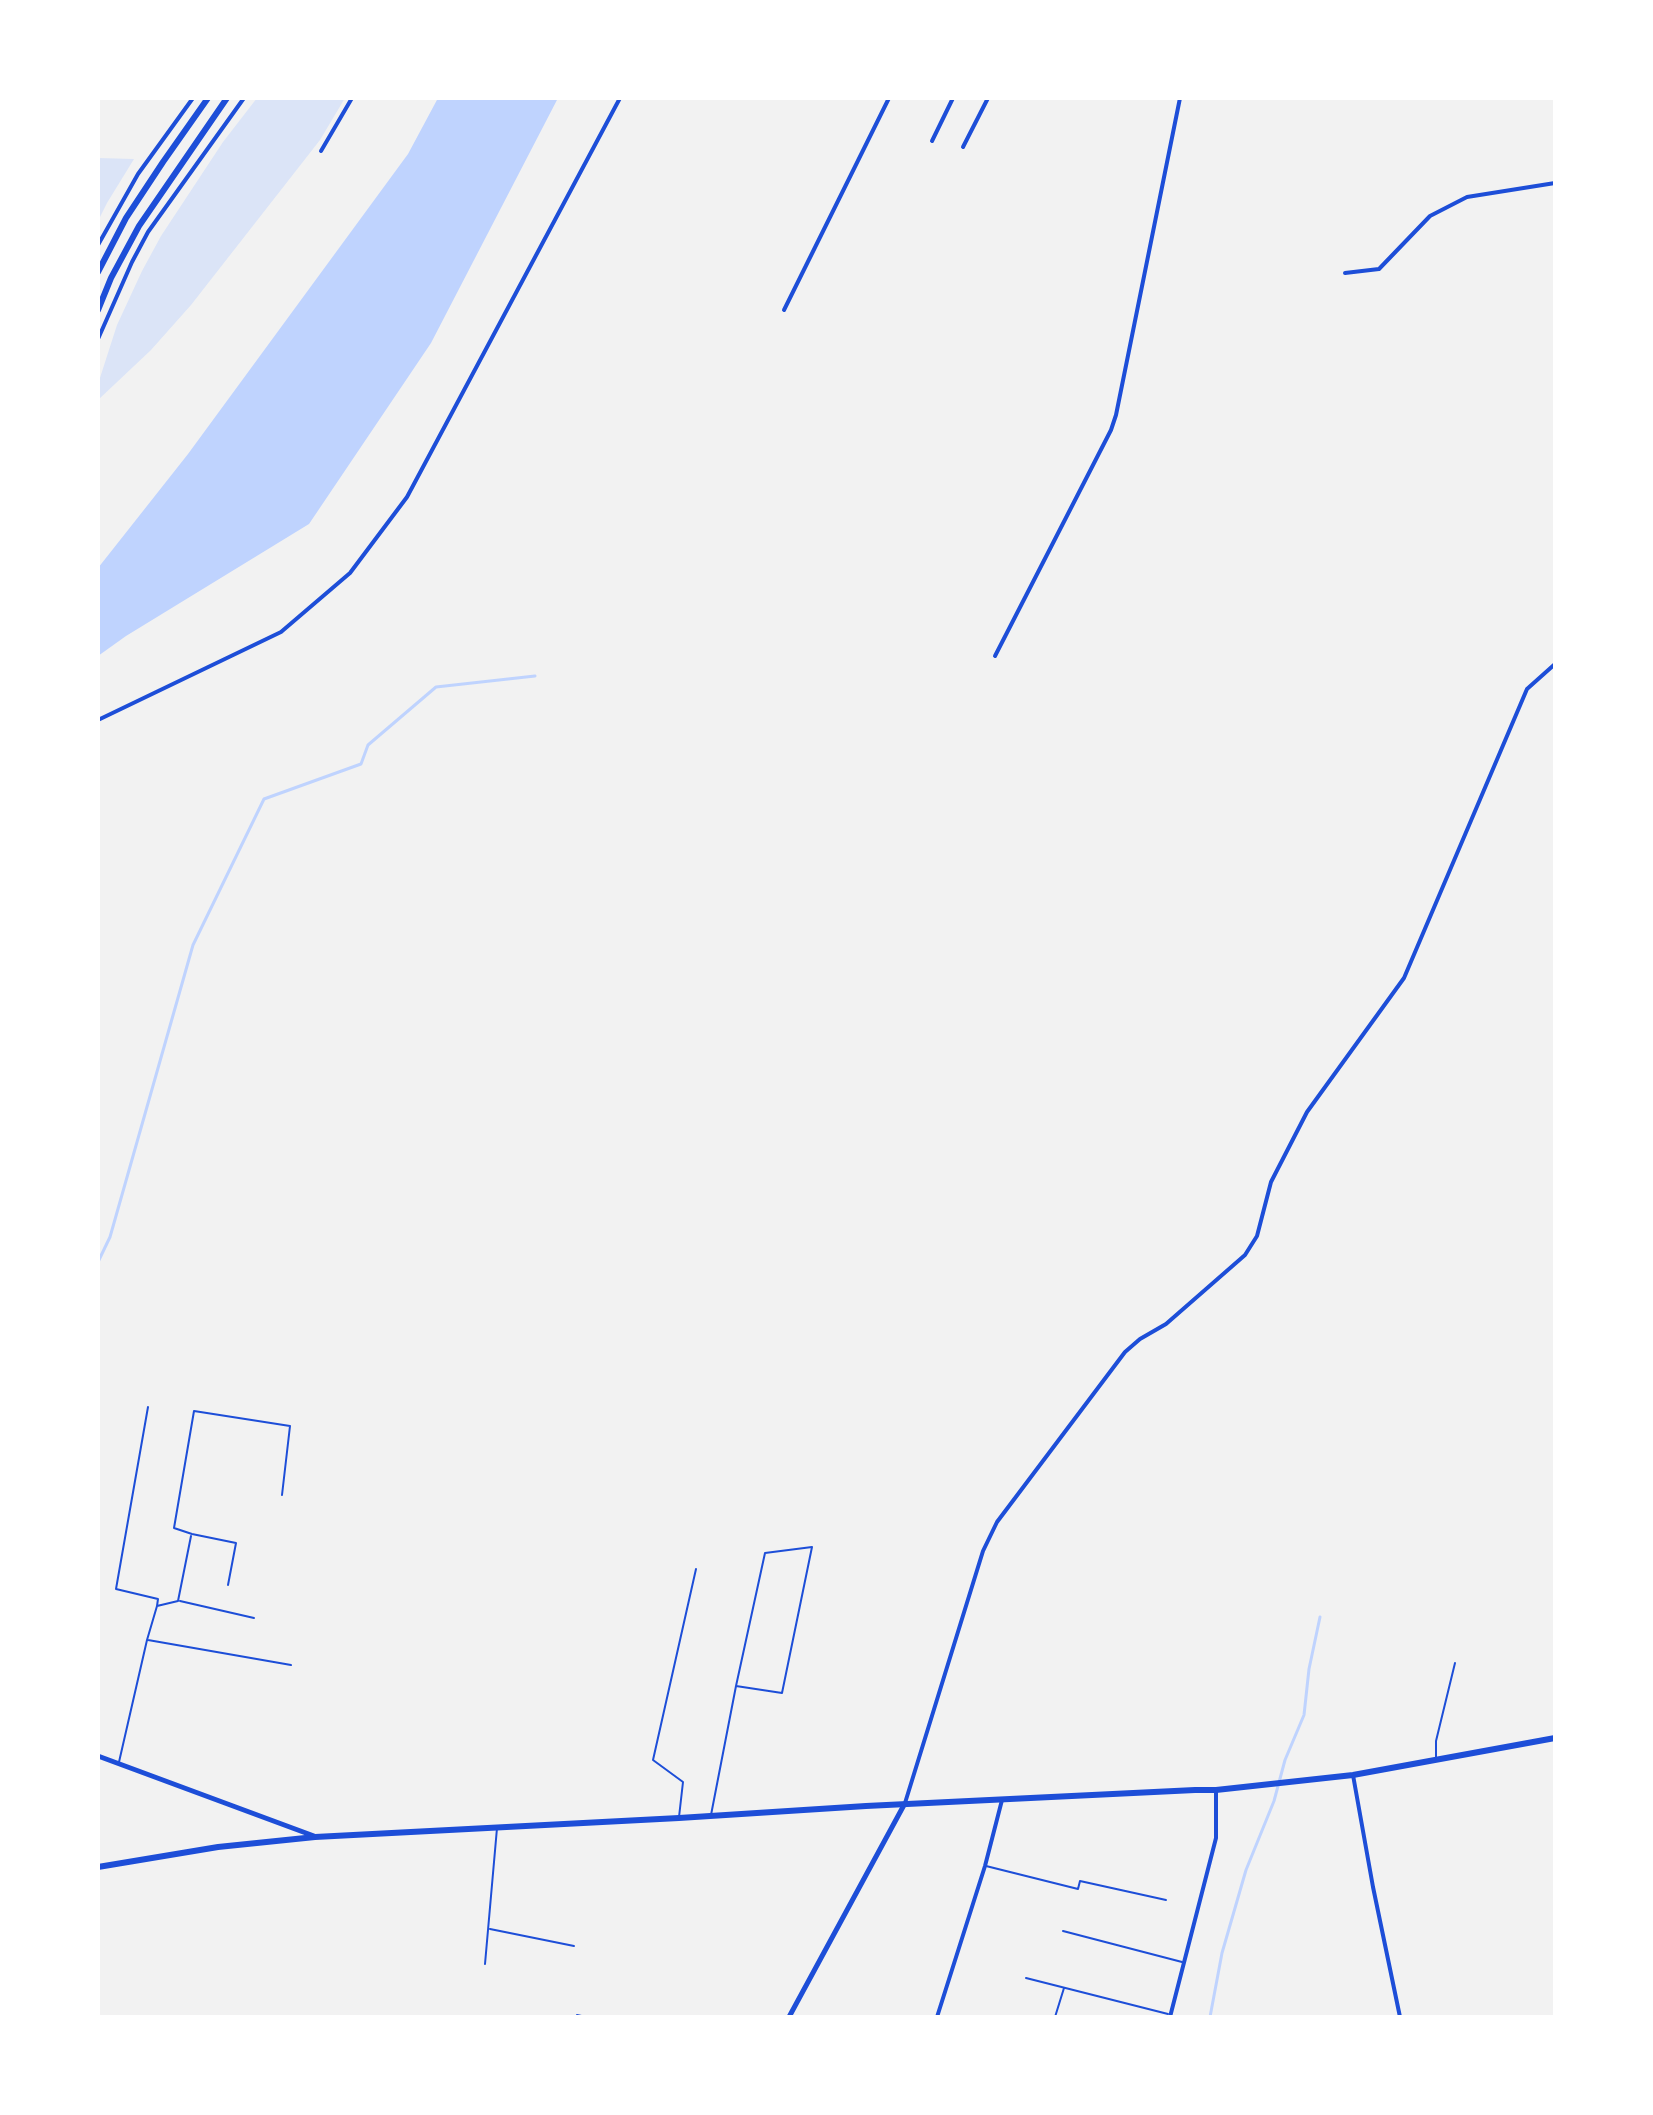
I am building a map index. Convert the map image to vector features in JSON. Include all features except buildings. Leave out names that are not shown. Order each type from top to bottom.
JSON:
[{"type":"main road","points":[[98,272],[126,218],[208,98]]},
{"type":"main road","points":[[98,310],[139,226],[227,98]]},
{"type":"main road","points":[[98,1867],[218,1847],[315,1837],[1216,1790],[1353,1775],[1555,1738]]},
{"type":"street","points":[[98,245],[138,174],[193,98]]},
{"type":"street","points":[[98,339],[148,232],[244,98]]},
{"type":"street","points":[[321,151],[352,98]]},
{"type":"street","points":[[98,720],[281,632],[350,573],[407,497],[620,98]]},
{"type":"street","points":[[784,310],[889,98]]},
{"type":"street","points":[[932,141],[953,98]]},
{"type":"street","points":[[963,147],[988,98]]},
{"type":"street","points":[[995,656],[1116,415],[1180,98]]},
{"type":"street","points":[[1345,273],[1379,269],[1430,216],[1467,197],[1555,183]]},
{"type":"street","points":[[789,2017],[904,1805],[983,1551],[997,1522],[1125,1352],[1166,1324],[1245,1255],[1257,1236],[1271,1182],[1307,1112],[1404,978],[1527,689],[1555,664]]},
{"type":"street","points":[[98,1756],[315,1837]]},
{"type":"street","points":[[1353,1775],[1400,2017]]},
{"type":"street","points":[[1170,2016],[1216,1838],[1216,1790]]},
{"type":"street","points":[[937,2017],[985,1866],[1002,1800]]},
{"type":"lane","points":[[119,1763],[158,1599],[116,1589],[148,1407]]},
{"type":"lane","points":[[228,1585],[236,1543],[174,1528],[194,1411],[290,1426],[282,1495]]},
{"type":"lane","points":[[178,1601],[192,1534]]},
{"type":"lane","points":[[711,1816],[736,1686],[765,1553],[812,1547],[782,1693],[736,1686]]},
{"type":"lane","points":[[679,1818],[683,1782],[653,1760],[696,1569]]},
{"type":"lane","points":[[157,1606],[178,1601],[254,1618]]},
{"type":"lane","points":[[147,1640],[291,1665]]},
{"type":"lane","points":[[1436,1760],[1436,1741],[1455,1663]]},
{"type":"lane","points":[[485,1964],[497,1827]]},
{"type":"lane","points":[[985,1866],[1078,1889],[1080,1881],[1166,1900]]},
{"type":"lane","points":[[489,1928],[574,1946]]},
{"type":"lane","points":[[1063,1931],[1185,1963]]},
{"type":"lane","points":[[1026,1978],[1170,2016]]},
{"type":"lane","points":[[1055,2017],[1064,1988]]},
{"type":"lane","points":[[577,2015],[586,2017]]},
{"type":"shaded area","points":[[257,98],[345,98],[320,140],[191,305],[151,350],[98,400],[98,384],[117,325],[142,271],[161,236],[223,142]]},
{"type":"shaded area","points":[[98,158],[134,159],[98,221]]},
{"type":"water","points":[[438,98],[558,98],[431,343],[309,524],[98,656],[98,568],[188,454],[408,154]]},
{"type":"waterway","points":[[98,1262],[110,1237],[193,945],[264,799],[361,764],[368,745],[436,687],[535,676]]},
{"type":"waterway","points":[[1210,2017],[1222,1953],[1246,1870],[1304,1715],[1309,1669],[1320,1617]]}]
